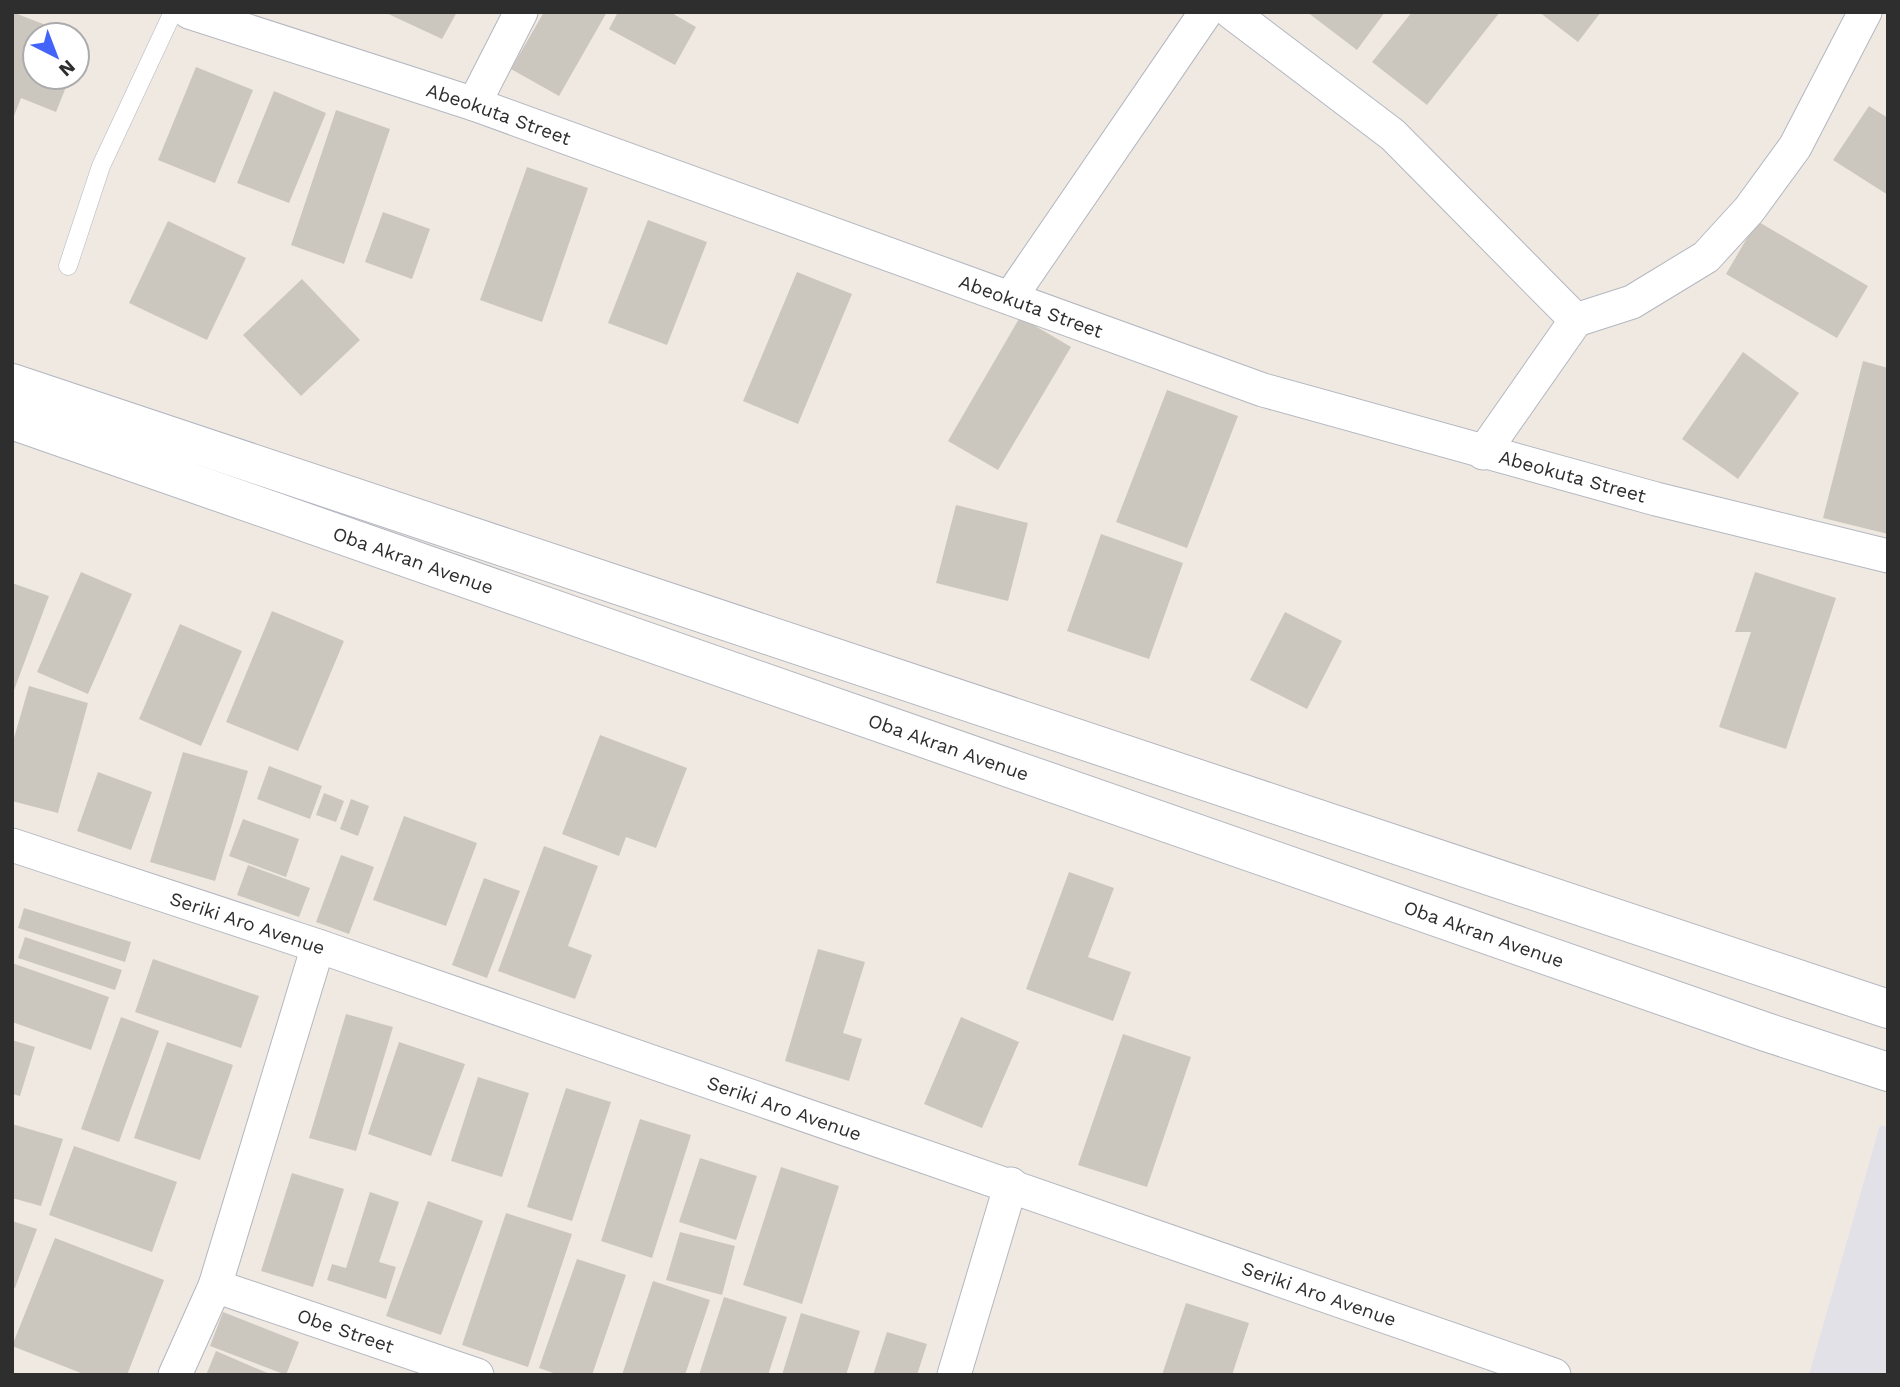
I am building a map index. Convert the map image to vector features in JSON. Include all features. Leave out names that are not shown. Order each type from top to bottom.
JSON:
[{"type":"main road","points":[[12,383],[1888,1009]]},
{"type":"main road","name":"Oba Akran Avenue","points":[[12,421],[1739,1023],[1888,1072]]},
{"type":"street","name":"Abeokuta Street","points":[[189,12],[474,104],[1264,390],[1483,453],[1888,556]]},
{"type":"street","points":[[474,104],[521,12]]},
{"type":"street","points":[[1010,298],[1206,12]]},
{"type":"street","points":[[1231,12],[1393,135],[1576,320]]},
{"type":"street","points":[[1483,453],[1576,320],[1632,302],[1706,257],[1749,210],[1795,147],[1865,12]]},
{"type":"street","name":"Seriki Aro Avenue","points":[[12,845],[318,946],[1012,1184],[1554,1375]]},
{"type":"street","points":[[175,1375],[215,1286],[318,946]]},
{"type":"street","points":[[954,1375],[1012,1184]]},
{"type":"street","name":"Obe Street","points":[[215,1286],[477,1375]]},
{"type":"lane","points":[[68,266],[101,166],[173,12]]},
{"type":"shaded area","points":[[1880,1125],[1888,1127],[1888,1375],[1809,1375]]},
{"type":"building","points":[[12,12],[35,21],[21,21],[21,91],[64,91],[56,112],[21,98],[12,121]]},
{"type":"building","points":[[384,12],[457,12],[442,39]]},
{"type":"building","points":[[544,12],[607,12],[559,96],[511,69]]},
{"type":"building","points":[[618,12],[670,12],[696,27],[675,65],[609,29]]},
{"type":"building","points":[[1307,12],[1385,12],[1357,50]]},
{"type":"building","points":[[1412,12],[1500,12],[1427,105],[1372,62]]},
{"type":"building","points":[[1539,12],[1601,12],[1578,42]]},
{"type":"building","points":[[196,67],[253,90],[215,183],[158,160]]},
{"type":"building","points":[[274,91],[326,113],[289,203],[237,183]]},
{"type":"building","points":[[1869,106],[1888,118],[1888,195],[1833,160]]},
{"type":"building","points":[[336,110],[390,129],[344,264],[291,245]]},
{"type":"building","points":[[527,167],[588,188],[542,322],[480,300]]},
{"type":"building","points":[[383,212],[430,229],[412,279],[365,262]]},
{"type":"building","points":[[648,220],[707,242],[667,345],[608,323]]},
{"type":"building","points":[[168,221],[246,258],[207,340],[129,303]]},
{"type":"building","points":[[1757,221],[1868,286],[1837,338],[1726,274]]},
{"type":"building","points":[[797,272],[852,294],[798,424],[743,401]]},
{"type":"building","points":[[302,279],[360,340],[301,396],[243,335]]},
{"type":"building","points":[[1020,317],[1071,347],[998,470],[948,441]]},
{"type":"building","points":[[1743,352],[1799,393],[1738,479],[1682,439]]},
{"type":"building","points":[[1863,361],[1888,368],[1888,534],[1823,518]]},
{"type":"building","points":[[1167,390],[1238,416],[1187,548],[1116,522]]},
{"type":"building","points":[[956,505],[1028,523],[1008,601],[936,583]]},
{"type":"building","points":[[1101,534],[1183,563],[1149,659],[1067,631]]},
{"type":"building","points":[[81,572],[132,594],[88,694],[37,672]]},
{"type":"building","points":[[1755,572],[1836,598],[1786,749],[1719,727],[1751,632],[1735,632]]},
{"type":"building","points":[[12,583],[49,596],[13,693],[12,693]]},
{"type":"building","points":[[272,611],[344,641],[298,751],[226,722]]},
{"type":"building","points":[[1285,612],[1342,641],[1307,709],[1250,680]]},
{"type":"building","points":[[180,624],[242,651],[201,746],[139,719]]},
{"type":"building","points":[[29,686],[88,703],[58,813],[12,801],[12,745]]},
{"type":"building","points":[[600,735],[687,768],[656,848],[626,837],[619,856],[562,834]]},
{"type":"building","points":[[183,752],[248,771],[215,881],[150,862]]},
{"type":"building","points":[[269,766],[322,786],[310,819],[257,799]]},
{"type":"building","points":[[98,772],[152,792],[131,850],[77,831]]},
{"type":"building","points":[[324,793],[344,801],[336,822],[316,815]]},
{"type":"building","points":[[351,799],[369,806],[358,836],[340,829]]},
{"type":"building","points":[[404,816],[477,843],[446,926],[373,900]]},
{"type":"building","points":[[243,819],[299,839],[286,877],[229,856]]},
{"type":"building","points":[[544,846],[598,866],[568,946],[592,955],[575,999],[498,971]]},
{"type":"building","points":[[341,855],[374,867],[349,934],[316,922]]},
{"type":"building","points":[[248,865],[310,888],[299,917],[237,895]]},
{"type":"building","points":[[1069,872],[1114,888],[1088,957],[1131,972],[1113,1021],[1026,989]]},
{"type":"building","points":[[484,878],[520,891],[487,978],[452,965]]},
{"type":"building","points":[[24,908],[131,942],[125,962],[18,928]]},
{"type":"building","points":[[25,937],[122,970],[115,990],[18,958]]},
{"type":"building","points":[[818,949],[865,962],[843,1033],[862,1039],[849,1081],[785,1061]]},
{"type":"building","points":[[153,959],[259,996],[241,1048],[135,1012]]},
{"type":"building","points":[[12,963],[109,997],[91,1050],[12,1022]]},
{"type":"building","points":[[346,1014],[393,1027],[356,1151],[309,1138]]},
{"type":"building","points":[[121,1017],[159,1031],[119,1142],[81,1129]]},
{"type":"building","points":[[961,1017],[1019,1042],[982,1128],[924,1104]]},
{"type":"building","points":[[1123,1034],[1191,1057],[1147,1187],[1078,1165]]},
{"type":"building","points":[[12,1040],[35,1047],[20,1096],[12,1094]]},
{"type":"building","points":[[167,1042],[233,1065],[200,1160],[134,1138]]},
{"type":"building","points":[[399,1042],[465,1064],[431,1156],[368,1134]]},
{"type":"building","points":[[478,1077],[529,1093],[502,1177],[451,1161]]},
{"type":"building","points":[[566,1088],[611,1102],[572,1221],[527,1207]]},
{"type":"building","points":[[640,1119],[691,1135],[652,1258],[601,1241]]},
{"type":"building","points":[[12,1124],[63,1139],[41,1206],[12,1198]]},
{"type":"building","points":[[74,1146],[177,1182],[152,1252],[49,1215]]},
{"type":"building","points":[[700,1158],[757,1176],[736,1240],[679,1222]]},
{"type":"building","points":[[781,1167],[839,1186],[802,1304],[743,1285]]},
{"type":"building","points":[[292,1173],[344,1189],[313,1287],[261,1271]]},
{"type":"building","points":[[370,1192],[399,1202],[379,1262],[396,1267],[386,1299],[327,1280],[332,1264],[346,1268]]},
{"type":"building","points":[[428,1201],[483,1221],[441,1335],[386,1316]]},
{"type":"building","points":[[506,1213],[572,1234],[528,1367],[462,1345]]},
{"type":"building","points":[[12,1221],[37,1229],[15,1288],[12,1287]]},
{"type":"building","points":[[680,1232],[735,1246],[722,1295],[666,1280]]},
{"type":"building","points":[[55,1238],[164,1280],[127,1375],[86,1375],[12,1346]]},
{"type":"building","points":[[577,1259],[626,1275],[592,1375],[559,1375],[539,1368]]},
{"type":"building","points":[[653,1281],[710,1300],[685,1375],[622,1375]]},
{"type":"building","points":[[724,1297],[787,1317],[768,1375],[699,1375]]},
{"type":"building","points":[[1186,1303],[1249,1323],[1232,1375],[1162,1375]]},
{"type":"building","points":[[223,1312],[299,1342],[286,1375],[210,1346]]},
{"type":"building","points":[[801,1313],[860,1331],[846,1375],[782,1375]]},
{"type":"building","points":[[887,1332],[927,1344],[917,1375],[873,1375]]},
{"type":"building","points":[[216,1351],[272,1375],[206,1375]]}]
